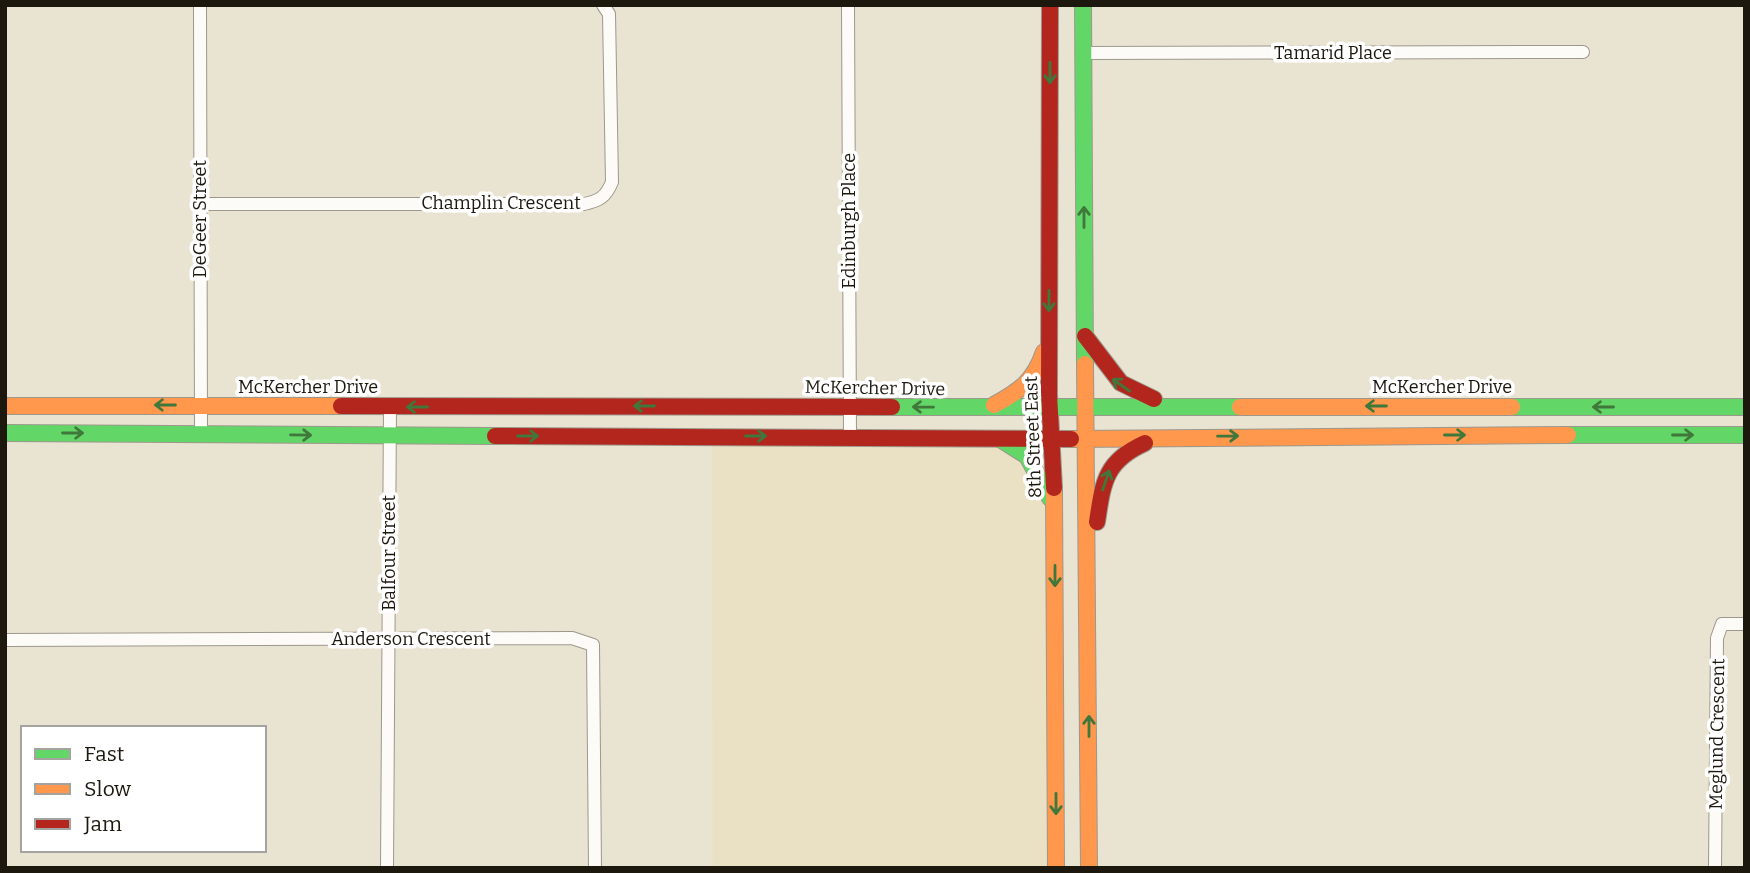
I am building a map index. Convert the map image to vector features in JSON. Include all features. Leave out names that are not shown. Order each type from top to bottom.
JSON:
[{"type":"main road","name":"8th Street East","points":[[1050,5],[1049,336],[1050,439],[1055,508],[1056,868]]},
{"type":"main road","points":[[1083,5],[1083,334],[1088,405],[1089,868]]},
{"type":"main road","points":[[1083,334],[1112,379],[1136,395],[1181,406]]},
{"type":"main road","points":[[991,407],[1036,377],[1049,336]]},
{"type":"main road","name":"McKercher Drive","points":[[5,406],[1745,407]]},
{"type":"main road","points":[[5,433],[1000,439],[1745,435]]},
{"type":"main road","points":[[1088,570],[1105,476],[1122,452],[1159,437]]},
{"type":"main road","points":[[1000,439],[1027,456],[1055,508]]},
{"type":"street","name":"DeGeer Street","points":[[200,5],[201,433]]},
{"type":"street","name":"Champlin Crescent","points":[[200,204],[583,204],[599,200],[607,194],[612,182],[609,14],[603,5]]},
{"type":"street","name":"Edinburgh Place","points":[[848,5],[849,436]]},
{"type":"street","name":"Tamarid Place","points":[[1083,53],[1583,52]]},
{"type":"street","name":"Balfour Street","points":[[387,868],[390,407]]},
{"type":"street","name":"Meglund Crescent","points":[[1715,868],[1717,638],[1722,624],[1745,624]]},
{"type":"street","name":"Anderson Crescent","points":[[5,640],[572,638],[593,645],[595,868]]},
{"type":"shaded area","points":[[712,436],[1000,439],[1027,456],[1055,508],[1056,868],[713,868]]},
{"type":"traffic: fast","points":[[1083,5],[1085,364]]},
{"type":"traffic: fast","points":[[892,407],[1240,407]]},
{"type":"traffic: fast","points":[[1512,407],[1745,407]]},
{"type":"traffic: fast","points":[[5,433],[495,436]]},
{"type":"traffic: fast","points":[[1568,435],[1745,435]]},
{"type":"traffic: fast","points":[[1000,439],[1027,456],[1050,498]]},
{"type":"traffic: slow","points":[[994,405],[1031,378],[1044,352]]},
{"type":"traffic: slow","points":[[1085,364],[1089,868]]},
{"type":"traffic: slow","points":[[5,406],[341,406]]},
{"type":"traffic: slow","points":[[1240,407],[1512,407]]},
{"type":"traffic: slow","points":[[1071,439],[1568,435]]},
{"type":"traffic: slow","points":[[1054,488],[1056,868]]},
{"type":"traffic: jam","points":[[1050,5],[1049,394],[1054,488]]},
{"type":"traffic: jam","points":[[1085,336],[1121,383],[1154,399]]},
{"type":"traffic: jam","points":[[341,406],[892,407]]},
{"type":"traffic: jam","points":[[495,436],[1071,439]]},
{"type":"traffic: jam","points":[[1097,522],[1101,495],[1108,474],[1121,457],[1145,443]]}]
